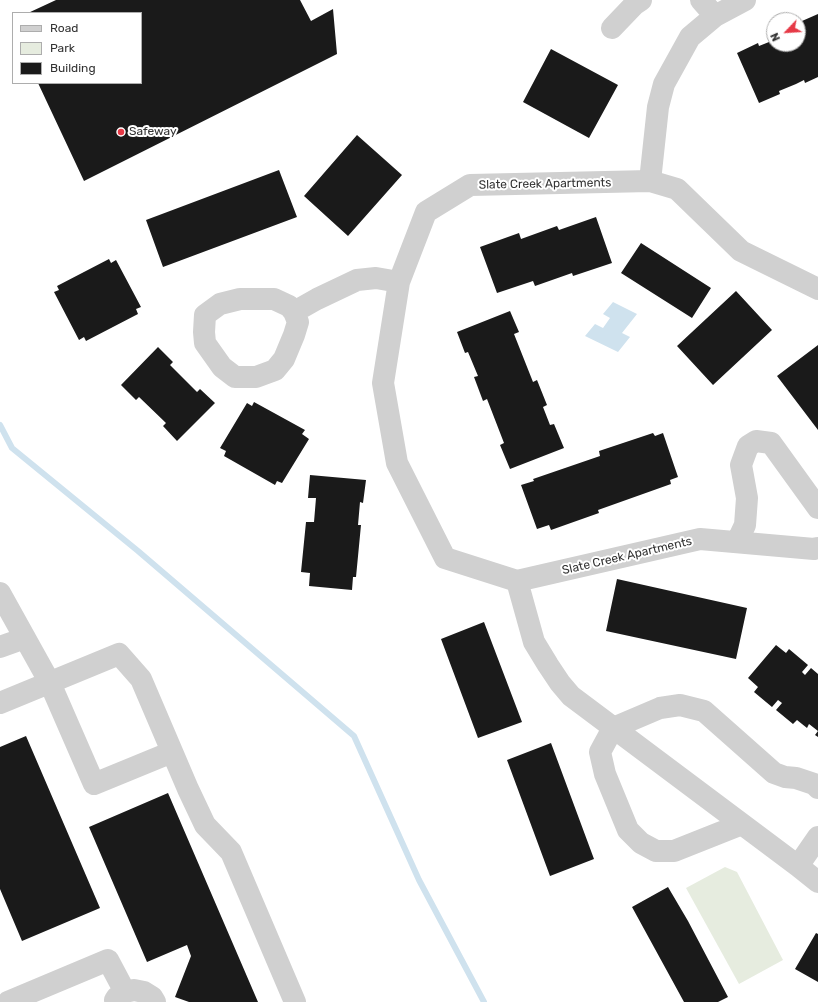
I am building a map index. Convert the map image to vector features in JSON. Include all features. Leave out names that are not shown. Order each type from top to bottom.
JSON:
[{"type":"lane","points":[[612,28],[635,4],[641,0]]},
{"type":"lane","points":[[650,181],[658,107],[664,84],[708,8],[745,0]]},
{"type":"lane","name":"Slate Creek Apartments","points":[[818,289],[741,251],[677,189],[650,181],[470,185],[426,212],[399,282],[383,384],[397,463],[446,558],[517,581],[700,539],[818,548]]},
{"type":"lane","points":[[294,312],[357,280],[376,278],[399,282]]},
{"type":"lane","points":[[274,298],[289,306],[294,312],[298,322],[284,360],[275,370],[256,377],[235,377],[222,366],[205,343],[205,315],[220,304],[240,299],[274,298]]},
{"type":"lane","points":[[737,542],[745,525],[747,498],[741,465],[748,446],[756,440],[771,443],[818,508]]},
{"type":"lane","points":[[517,581],[534,642],[560,683],[571,696],[818,882]]},
{"type":"lane","points":[[0,593],[50,683],[94,784],[172,752]]},
{"type":"lane","points":[[0,647],[25,638]]},
{"type":"lane","points":[[0,703],[119,654],[141,679],[205,825],[231,852],[295,1002]]},
{"type":"lane","points":[[742,824],[674,851],[656,850],[641,843],[628,830],[605,774],[600,752],[613,728],[660,708],[680,705],[704,711],[774,773],[814,784],[818,788]]},
{"type":"lane","points":[[798,866],[818,837]]},
{"type":"lane","points":[[8,1002],[108,960],[119,997],[134,990],[144,992],[152,997],[155,1002]]},
{"type":"green space","points":[[725,867],[737,872],[783,960],[739,984],[686,888]]},
{"type":"water","points":[[613,302],[637,314],[622,333],[630,337],[618,352],[585,336],[595,324],[603,328],[610,318],[603,314]]},
{"type":"building","name":"Safeway","points":[[56,0],[300,0],[311,21],[333,9],[337,54],[84,181],[38,84],[142,84],[142,12],[30,12]]},
{"type":"building","points":[[818,14],[818,77],[805,83],[804,80],[779,91],[780,94],[759,103],[737,53],[758,43],[759,46],[766,43],[766,52],[806,52],[806,19]]},
{"type":"building","points":[[551,49],[618,85],[589,138],[523,102]]},
{"type":"building","points":[[357,135],[402,175],[348,236],[304,196]]},
{"type":"building","points":[[279,170],[297,217],[163,267],[146,220]]},
{"type":"building","points":[[596,217],[612,263],[573,276],[572,273],[535,286],[533,281],[497,293],[480,247],[519,233],[521,239],[557,226],[559,230]]},
{"type":"building","points":[[641,243],[711,288],[692,318],[621,273]]},
{"type":"building","points":[[109,259],[111,263],[116,260],[141,307],[136,309],[138,314],[86,341],[84,337],[79,340],[54,292],[59,290],[57,286]]},
{"type":"building","points":[[736,291],[772,330],[713,385],[677,346]]},
{"type":"building","points":[[510,311],[519,332],[514,334],[533,382],[537,380],[547,405],[543,407],[550,425],[554,424],[564,448],[510,469],[500,445],[504,443],[487,399],[483,401],[474,377],[478,376],[468,352],[465,353],[457,332]]},
{"type":"building","points":[[818,345],[818,430],[777,376]]},
{"type":"building","points":[[158,347],[173,362],[170,365],[197,392],[200,389],[215,403],[177,441],[163,426],[166,423],[139,397],[136,400],[121,385]]},
{"type":"building","points":[[254,402],[305,430],[302,434],[309,439],[282,483],[277,481],[275,485],[224,456],[226,451],[220,448],[247,403],[252,406]]},
{"type":"building","points":[[653,433],[655,436],[663,433],[678,477],[670,480],[671,484],[598,510],[599,513],[551,530],[549,525],[537,529],[521,485],[534,481],[533,479],[600,456],[599,451]]},
{"type":"building","points":[[310,475],[366,480],[363,503],[360,502],[358,525],[361,525],[356,577],[353,577],[352,590],[309,586],[310,573],[301,572],[306,522],[314,522],[316,498],[308,498]]},
{"type":"building","points":[[617,579],[747,608],[736,659],[606,631]]},
{"type":"building","points":[[484,622],[522,722],[478,738],[441,639]]},
{"type":"building","points":[[776,645],[786,653],[789,649],[808,665],[802,672],[805,675],[811,668],[818,674],[818,731],[809,724],[807,728],[797,720],[793,724],[776,710],[782,703],[778,700],[772,707],[754,692],[758,687],[748,678]]},
{"type":"building","points":[[26,736],[100,908],[22,941],[0,889],[0,747]]},
{"type":"building","points":[[551,743],[594,859],[550,876],[507,760]]},
{"type":"building","points":[[168,793],[258,1002],[189,1002],[175,997],[191,956],[187,945],[147,962],[89,827]]},
{"type":"building","points":[[668,887],[688,921],[728,997],[718,1002],[684,1002],[632,907]]},
{"type":"building","points":[[816,933],[818,934],[818,982],[795,969]]},
{"type":"waterway","points":[[0,425],[12,448],[138,551],[354,736],[419,880],[484,1002]]},
{"type":"place","name":"Safeway","points":[[121,132]]}]
